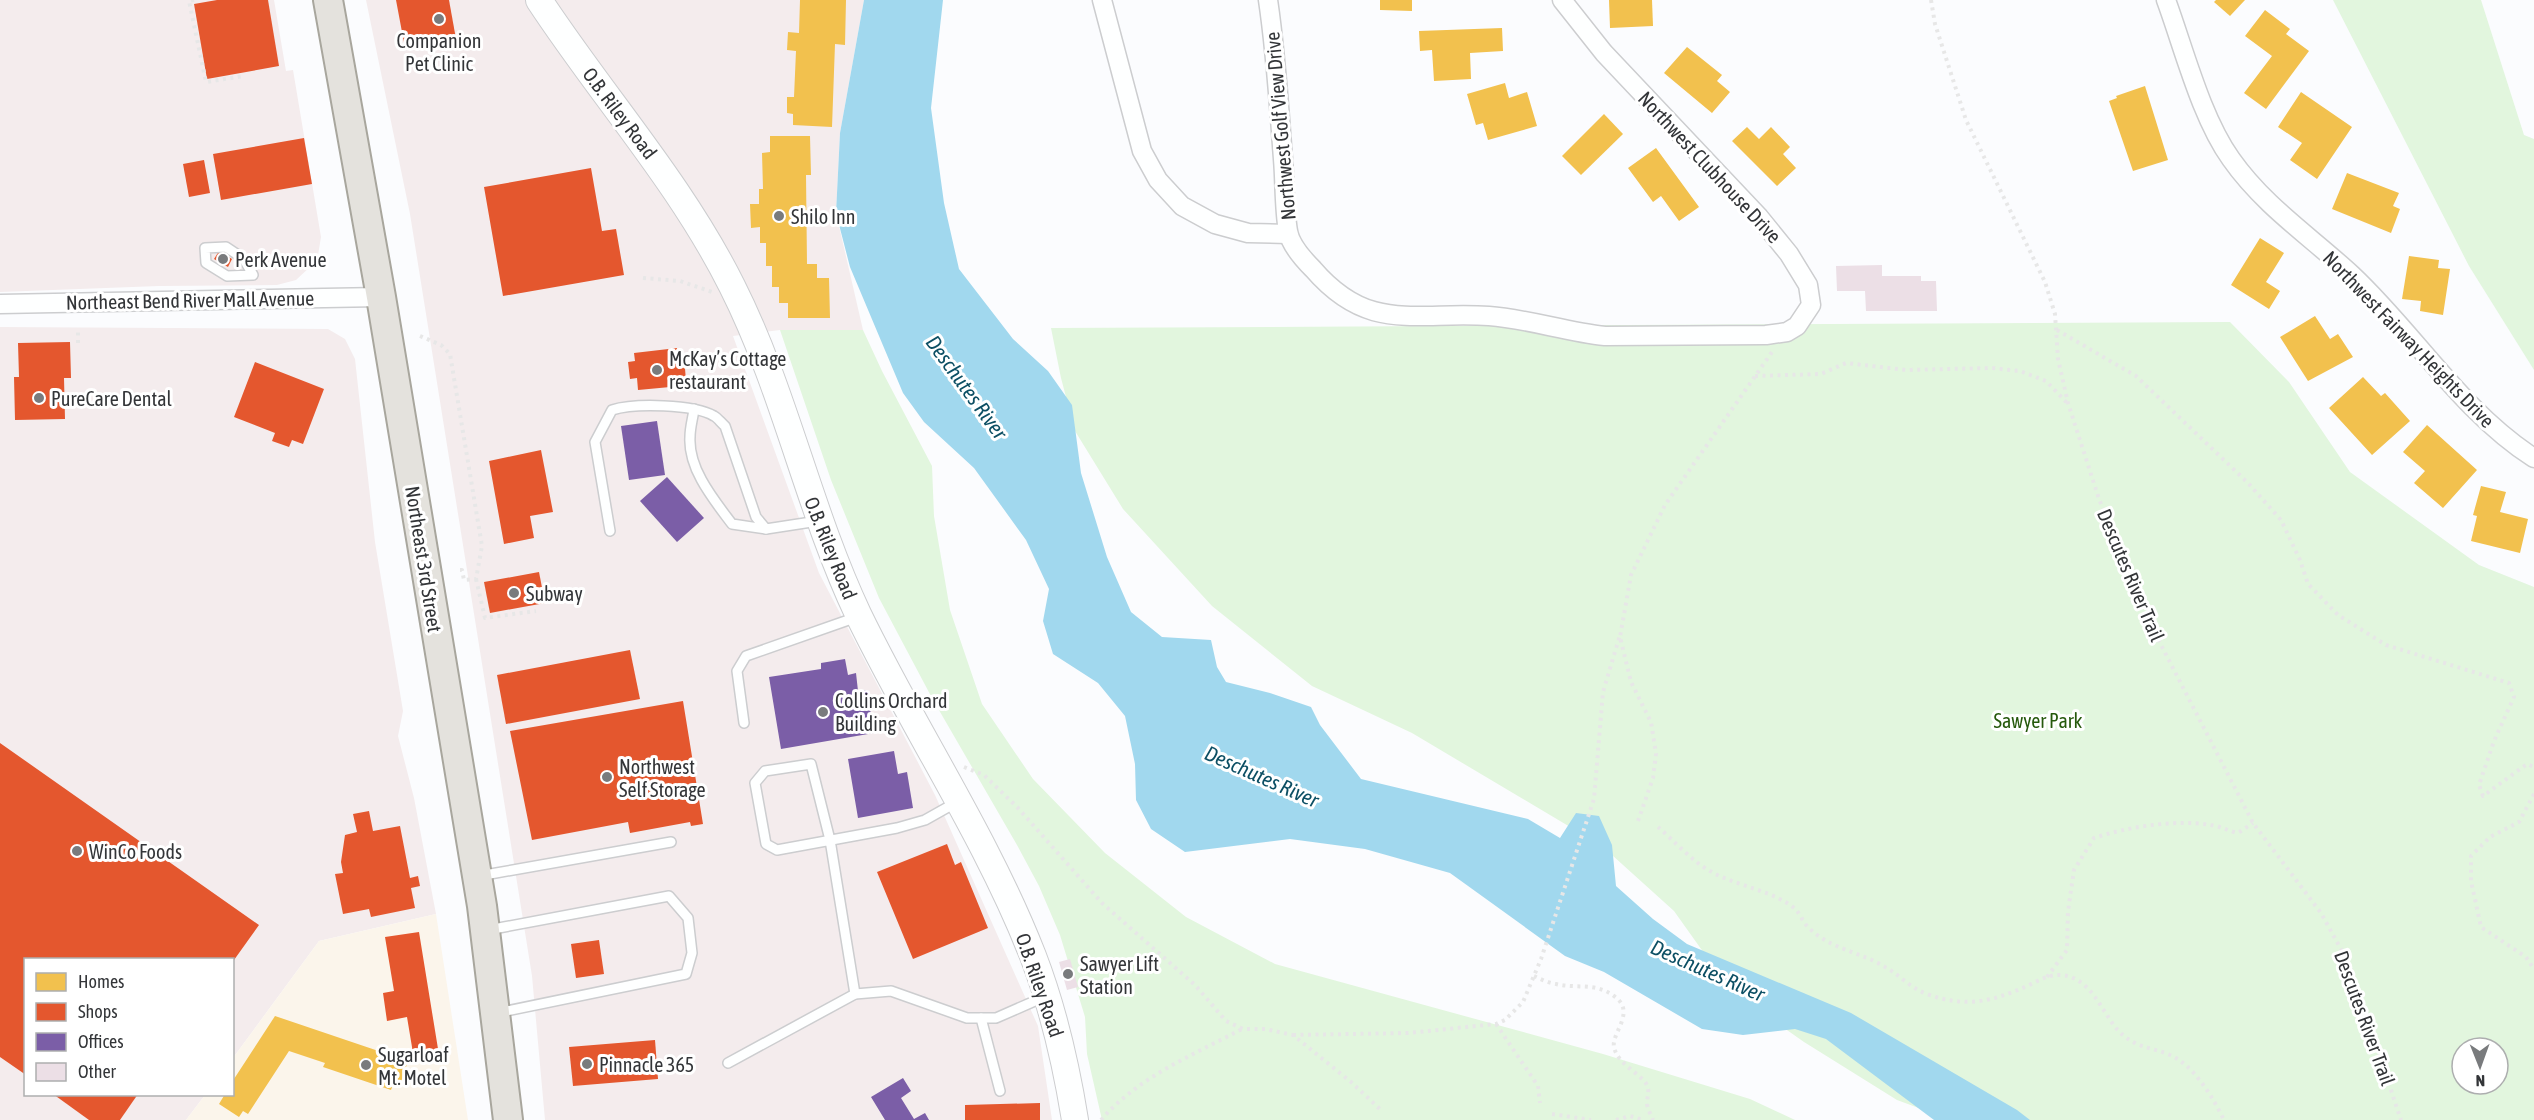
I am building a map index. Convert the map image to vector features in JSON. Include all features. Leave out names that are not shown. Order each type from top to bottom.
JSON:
[{"type":"main road","name":"Northeast 3rd Street","points":[[328,0],[381,297],[477,876],[508,1120]]},
{"type":"street","name":"O.B. Riley Road","points":[[539,0],[560,33],[649,151],[711,245],[751,326],[819,521],[859,616],[959,801],[1016,915],[1047,996],[1062,1051],[1075,1120]]},
{"type":"street","points":[[1102,0],[1142,151],[1158,180],[1182,206],[1215,224],[1248,233],[1288,234]]},
{"type":"street","name":"Northwest Golf View Drive","points":[[1268,0],[1275,46],[1288,234],[1307,263],[1327,286],[1353,303],[1376,313],[1404,317],[1488,316],[1525,320],[1584,334],[1605,336],[1766,336],[1787,332]]},
{"type":"street","name":"Northwest Clubhouse Drive","points":[[1562,0],[1604,53],[1759,217],[1789,254],[1808,285],[1811,305],[1802,321],[1787,332]]},
{"type":"street","name":"Northwest Fairway Heights Drive","points":[[2166,0],[2207,116],[2230,159],[2268,204],[2353,276],[2478,411],[2518,447],[2534,458]]},
{"type":"street","name":"Northeast Bend River Mall Avenue","points":[[0,304],[381,297]]},
{"type":"lane","points":[[226,247],[244,259],[253,275],[227,276],[206,263],[205,248],[226,247]]},
{"type":"lane","points":[[610,531],[595,442],[612,410],[625,406],[694,409],[714,416],[724,426],[756,518],[766,529]]},
{"type":"lane","points":[[694,409],[689,438],[696,468],[713,499],[732,524],[766,529],[819,521]]},
{"type":"lane","points":[[744,723],[737,671],[746,656],[859,616]]},
{"type":"lane","points":[[855,994],[830,840],[811,764],[765,771],[755,783],[766,844],[777,850],[830,840],[897,828],[925,820],[959,801]]},
{"type":"lane","points":[[477,876],[671,842]]},
{"type":"lane","points":[[485,931],[669,896],[688,918],[692,953],[686,974],[495,1013]]},
{"type":"lane","points":[[728,1063],[855,994],[891,991],[967,1018],[996,1018],[1047,996]]},
{"type":"lane","points":[[981,1018],[1000,1091]]},
{"type":"path","points":[[194,0],[189,1],[206,82],[244,76]]},
{"type":"path","name":"Descutes River Trail","points":[[1931,0],[1935,24],[1966,120],[2045,282],[2055,314],[2058,359],[2068,403],[2099,499],[2160,643],[2253,823],[2321,913],[2348,962],[2401,1120]]},
{"type":"path","points":[[643,278],[680,281],[715,293]]},
{"type":"path","points":[[2056,329],[2136,376],[2247,482],[2281,520],[2300,560],[2308,584],[2338,615],[2386,645],[2509,683],[2514,697],[2494,741],[2479,785],[2483,796],[2527,764],[2534,767]]},
{"type":"path","points":[[78,332],[78,343]]},
{"type":"path","points":[[941,767],[964,767],[984,775],[1025,816],[1102,903],[1195,985],[1226,1021],[1243,1029],[1293,1035],[1408,1033],[1496,1024],[1505,1020],[1523,1002],[1541,959],[1594,799],[1603,692],[1620,635],[1631,575],[1665,505],[1787,332]]},
{"type":"path","points":[[420,336],[441,345],[450,354],[482,546],[476,579],[485,618],[536,611]]},
{"type":"path","points":[[1755,376],[1821,374],[1846,363],[1906,370],[1992,368],[2020,371],[2046,381],[2068,403]]},
{"type":"path","points":[[456,570],[462,570],[464,580],[476,579]]},
{"type":"path","points":[[1620,635],[1631,682],[1651,722],[1656,754],[1653,778],[1638,821]]},
{"type":"path","points":[[2534,794],[2519,822],[2490,837],[2471,856],[2471,881],[2481,927],[2526,957],[2534,969]]},
{"type":"path","points":[[2047,977],[2067,950],[2068,911],[2074,870],[2094,838],[2135,826],[2179,824],[2211,825],[2238,833],[2253,823]]},
{"type":"path","points":[[1658,826],[1708,871],[1774,896],[1795,908],[1809,928],[1826,940],[1885,966],[1908,985],[1926,994],[1954,1001],[1978,1003],[1999,998],[2047,977],[2061,975],[2078,981],[2095,996],[2122,1035],[2138,1046],[2173,1055],[2200,1079],[2224,1120]]},
{"type":"path","points":[[1534,976],[1555,984],[1595,986],[1615,996],[1623,1011],[1621,1027],[1614,1047],[1628,1069],[1646,1083],[1649,1091],[1647,1104],[1653,1120]]},
{"type":"path","points":[[1496,1024],[1538,1086],[1540,1104]]},
{"type":"path","points":[[1101,1120],[1137,1087],[1154,1076],[1243,1029]]},
{"type":"path","points":[[1293,1035],[1344,1076],[1382,1111]]},
{"type":"path","points":[[1552,1114],[1591,1120]]},
{"type":"path","points":[[1616,1120],[1630,1116],[1643,1120]]},
{"type":"shaded area","points":[[0,0],[274,0],[286,71],[293,70],[321,237],[318,255],[311,266],[296,280],[277,285],[159,286],[0,292]]},
{"type":"shaded area","points":[[366,0],[864,0],[840,133],[836,213],[863,330],[780,330],[733,336],[819,573],[935,795],[1038,1026],[1052,1120],[545,1120],[532,976],[410,214]]},
{"type":"shaded area","points":[[0,327],[328,329],[345,339],[355,359],[375,542],[403,711],[398,736],[414,798],[436,914],[319,941],[234,1057],[234,958],[24,958],[24,1096],[204,1096],[186,1120],[0,1120]]},
{"type":"shaded area","points":[[436,914],[468,1120],[186,1120],[204,1096],[234,1096],[234,1057],[319,941]]},
{"type":"green space","points":[[2333,0],[2481,0],[2524,135],[2534,139],[2534,370],[2469,266]]},
{"type":"green space","name":"Sawyer Park","points":[[2230,322],[2289,382],[2350,472],[2479,565],[2534,587],[2534,1120],[1951,1120],[1897,1100],[1804,1042],[1731,991],[1674,911],[1602,846],[1412,733],[1312,686],[1212,606],[1123,509],[1075,431],[1051,328]]},
{"type":"green space","points":[[780,330],[863,330],[932,466],[934,516],[950,610],[982,704],[1033,779],[1105,853],[1186,917],[1275,964],[1603,1054],[1750,1099],[1795,1120],[1102,1120],[1087,1054],[1085,1017],[1060,935],[1039,886],[1017,845],[932,698],[879,598],[831,480]]},
{"type":"water","name":"Deschutes River","points":[[864,0],[943,0],[931,108],[944,203],[959,269],[1013,339],[1048,371],[1072,405],[1081,473],[1107,557],[1131,612],[1162,637],[1211,640],[1217,667],[1226,682],[1270,693],[1311,707],[1320,725],[1361,779],[1528,819],[1560,838],[1576,813],[1599,816],[1612,845],[1616,886],[1653,919],[1687,944],[1851,1013],[2017,1110],[2030,1120],[1934,1120],[1826,1039],[1795,1029],[1743,1035],[1702,1029],[1604,972],[1565,956],[1450,873],[1365,849],[1290,839],[1185,852],[1151,829],[1136,800],[1135,764],[1125,716],[1098,683],[1053,654],[1043,621],[1049,589],[1026,540],[974,468],[924,422],[903,393],[850,267],[836,213],[840,133]]},
{"type":"building: Homes","points":[[800,0],[846,0],[845,45],[835,44],[832,127],[793,125],[793,114],[787,113],[787,97],[794,97],[796,51],[787,50],[788,32],[799,33]]},
{"type":"building: Homes","points":[[1380,0],[1412,0],[1412,11],[1380,10]]},
{"type":"building: Homes","points":[[1609,0],[1652,0],[1653,26],[1610,28]]},
{"type":"building: Homes","points":[[2216,0],[2245,0],[2230,16],[2214,2]]},
{"type":"building: Homes","points":[[2265,10],[2290,29],[2286,34],[2309,51],[2266,109],[2244,93],[2272,56],[2245,36]]},
{"type":"building: Homes","points":[[1502,28],[1503,51],[1470,53],[1471,79],[1434,81],[1432,50],[1420,51],[1419,31]]},
{"type":"building: Homes","points":[[1687,47],[1722,75],[1717,81],[1730,92],[1712,113],[1664,73]]},
{"type":"building: Homes","points":[[1505,83],[1509,98],[1527,92],[1537,126],[1488,140],[1483,123],[1476,125],[1467,94]]},
{"type":"building: Homes","points":[[2145,86],[2168,160],[2133,171],[2109,101],[2117,98],[2116,96]]},
{"type":"building: Homes","points":[[2301,92],[2352,127],[2317,179],[2290,160],[2302,143],[2278,127]]},
{"type":"building: Homes","points":[[1604,114],[1623,134],[1581,175],[1562,156]]},
{"type":"building: Homes","points":[[1747,127],[1759,139],[1771,127],[1790,147],[1783,154],[1796,168],[1777,186],[1732,141]]},
{"type":"building: Homes","name":"Shilo Inn","points":[[770,136],[810,136],[811,175],[806,175],[807,264],[817,264],[817,278],[829,278],[830,318],[788,318],[788,303],[779,303],[779,287],[772,287],[772,266],[766,266],[766,243],[760,243],[760,227],[751,228],[750,204],[759,204],[759,189],[763,189],[762,153],[770,152]]},
{"type":"building: Homes","points":[[1656,148],[1699,207],[1679,221],[1661,196],[1653,202],[1628,168]]},
{"type":"building: Homes","points":[[2347,173],[2399,193],[2393,206],[2400,209],[2391,233],[2332,209]]},
{"type":"building: Homes","points":[[2260,238],[2284,253],[2266,282],[2280,291],[2269,309],[2231,285]]},
{"type":"building: Homes","points":[[2409,256],[2439,260],[2438,268],[2450,269],[2443,315],[2420,311],[2421,301],[2402,299]]},
{"type":"building: Homes","points":[[2315,316],[2330,339],[2338,334],[2353,357],[2308,381],[2280,337]]},
{"type":"building: Homes","points":[[2363,377],[2381,396],[2385,393],[2410,421],[2372,455],[2329,408]]},
{"type":"building: Homes","points":[[2427,425],[2477,470],[2443,508],[2414,483],[2425,471],[2403,452]]},
{"type":"building: Homes","points":[[2481,486],[2506,492],[2500,512],[2528,519],[2520,553],[2471,541],[2477,516],[2473,515]]},
{"type":"building: Homes","name":"Sugarloaf Mt. Motel","points":[[275,1016],[408,1061],[401,1082],[395,1079],[391,1090],[323,1067],[325,1063],[289,1051],[248,1114],[243,1111],[239,1117],[219,1104],[224,1096],[234,1096],[234,1079]]},
{"type":"building: Shops","points":[[217,0],[268,0],[279,66],[207,79],[194,4]]},
{"type":"building: Shops","points":[[396,0],[449,0],[456,39],[405,48]]},
{"type":"building: Shops","points":[[304,138],[312,184],[221,200],[213,154]]},
{"type":"building: Shops","points":[[204,160],[210,193],[189,197],[183,164]]},
{"type":"building: Shops","points":[[591,168],[602,231],[616,229],[624,275],[503,296],[484,187]]},
{"type":"building: Shops","name":"Perk Avenue","points":[[219,251],[232,259],[228,267],[214,259]]},
{"type":"building: Shops","name":"PureCare Dental","points":[[70,342],[71,378],[64,378],[65,419],[15,420],[14,377],[19,377],[18,343]]},
{"type":"building: Shops","name":"McKay’s Cottage restaurant","points":[[677,348],[678,357],[684,356],[686,381],[681,381],[681,386],[638,390],[637,378],[630,379],[628,362],[635,361],[634,353]]},
{"type":"building: Shops","points":[[255,362],[324,389],[303,444],[292,440],[289,447],[272,441],[275,433],[234,417]]},
{"type":"building: Shops","points":[[541,450],[553,512],[530,516],[534,538],[504,544],[489,461]]},
{"type":"building: Shops","name":"Subway","points":[[539,572],[545,603],[490,613],[484,582]]},
{"type":"building: Shops","points":[[630,650],[640,699],[506,724],[497,675]]},
{"type":"building: Shops","name":"Northwest Self Storage","points":[[683,701],[703,824],[691,826],[690,822],[630,833],[628,822],[532,840],[510,731]]},
{"type":"building: Shops","name":"WinCo Foods","points":[[0,743],[259,925],[234,960],[234,958],[24,958],[24,1074],[0,1057]]},
{"type":"building: Shops","points":[[369,811],[373,831],[400,826],[410,878],[418,876],[420,886],[411,888],[415,908],[371,917],[369,909],[343,914],[335,874],[343,873],[341,862],[345,835],[357,832],[353,814]]},
{"type":"building: Shops","points":[[947,844],[955,865],[961,862],[988,928],[913,959],[877,872]]},
{"type":"building: Shops","points":[[419,932],[439,1055],[414,1059],[407,1017],[387,1021],[383,993],[394,991],[385,937]]},
{"type":"building: Shops","points":[[599,940],[604,974],[576,978],[571,944]]},
{"type":"building: Shops","points":[[655,1040],[658,1079],[573,1086],[569,1047]]},
{"type":"building: Shops","points":[[56,1096],[137,1096],[120,1120],[89,1120]]},
{"type":"building: Shops","points":[[1040,1103],[1040,1120],[965,1120],[965,1105]]},
{"type":"building: Offices","points":[[657,421],[665,475],[629,480],[621,426]]},
{"type":"building: Offices","points":[[667,477],[704,518],[677,542],[640,501]]},
{"type":"building: Offices","name":"Collins Orchard Building","points":[[845,659],[848,675],[856,673],[858,691],[867,690],[874,733],[781,749],[769,677],[821,669],[821,663]]},
{"type":"building: Offices","points":[[894,751],[898,774],[907,772],[913,808],[858,818],[848,759]]},
{"type":"building: Offices","points":[[903,1078],[911,1091],[901,1098],[914,1119],[925,1113],[929,1120],[885,1120],[871,1097]]},
{"type":"building: Other","points":[[1882,265],[1882,276],[1921,276],[1921,281],[1936,281],[1937,311],[1866,311],[1865,291],[1837,291],[1836,266]]},
{"type":"building: Other","name":"Sawyer Lift Station","points":[[1070,959],[1078,987],[1067,990],[1059,962]]},
{"type":"place","name":"Companion Pet Clinic","points":[[439,19]]},
{"type":"place","name":"Shilo Inn","points":[[779,216]]},
{"type":"place","name":"Perk Avenue","points":[[223,259]]},
{"type":"place","name":"McKay’s Cottage restaurant","points":[[657,370]]},
{"type":"place","name":"PureCare Dental","points":[[39,398]]},
{"type":"place","name":"Subway","points":[[514,593]]},
{"type":"place","name":"Collins Orchard Building","points":[[823,712]]},
{"type":"place","name":"Northwest Self Storage","points":[[607,777]]},
{"type":"place","name":"WinCo Foods","points":[[77,851]]},
{"type":"place","name":"Sawyer Lift Station","points":[[1068,974]]},
{"type":"place","name":"Pinnacle 365","points":[[587,1064]]},
{"type":"place","name":"Sugarloaf Mt. Motel","points":[[366,1065]]}]
